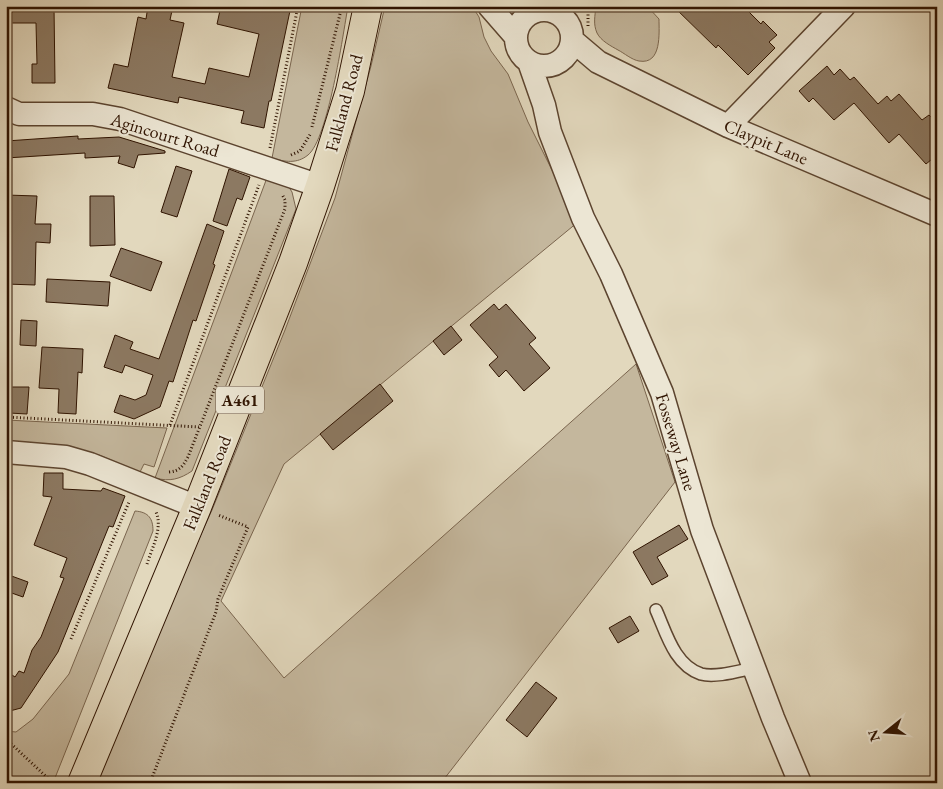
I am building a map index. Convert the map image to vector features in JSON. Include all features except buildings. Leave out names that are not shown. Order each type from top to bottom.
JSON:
[{"type":"highway","name":"Falkland Road","points":[[82,783],[272,321],[320,186],[350,91],[368,6]]},
{"type":"street","points":[[489,6],[516,37]]},
{"type":"street","points":[[503,6],[542,10],[561,16],[566,38],[544,105]]},
{"type":"street","points":[[728,126],[844,6]]},
{"type":"street","points":[[542,10],[523,19],[518,28],[516,37],[517,47],[521,56],[538,66],[547,67],[566,38]]},
{"type":"street","name":"Claypit Lane","points":[[566,38],[598,62],[728,126],[937,215]]},
{"type":"street","name":"Fosseway Lane","points":[[529,62],[544,105],[550,132],[583,218],[611,274],[662,393],[702,530],[800,783]]},
{"type":"street","name":"Agincourt Road","points":[[6,108],[19,114],[92,114],[120,119],[271,168],[320,186]]},
{"type":"street","points":[[6,452],[66,457],[90,464],[197,507]]},
{"type":"lane","points":[[656,610],[674,652],[687,666],[702,674],[724,674],[754,668]]},
{"type":"path","points":[[167,473],[176,472],[182,468],[285,209],[285,200],[280,187],[271,185],[271,168],[298,6]]},
{"type":"path","points":[[170,425],[271,168],[280,153],[288,155],[300,152],[311,133],[342,6]]},
{"type":"path","points":[[6,417],[199,427]]},
{"type":"path","points":[[71,639],[137,483]]},
{"type":"path","points":[[150,783],[216,612],[218,599],[248,527],[197,507]]},
{"type":"path","points":[[146,567],[159,527],[155,510]]},
{"type":"path","points":[[6,738],[53,783]]},
{"type":"shaded area","points":[[302,6],[348,6],[334,85],[322,129],[308,155],[300,160],[286,161],[272,158]]},
{"type":"shaded area","points":[[385,6],[472,6],[479,17],[484,37],[491,51],[508,74],[528,122],[578,222],[284,464],[221,601],[284,678],[636,364],[675,482],[441,783],[94,783],[143,663],[212,510],[285,330],[335,198],[371,66]]},
{"type":"shaded area","points":[[596,6],[647,6],[659,19],[658,47],[652,58],[646,61],[636,60],[609,45],[601,38],[595,26]]},
{"type":"shaded area","points":[[268,175],[283,178],[292,192],[296,209],[192,471],[175,479],[155,478]]},
{"type":"shaded area","points":[[6,420],[167,428],[154,467],[144,464],[140,472],[99,455],[58,449],[6,445]]},
{"type":"shaded area","points":[[135,511],[144,513],[149,517],[153,531],[53,783],[6,783],[6,731],[16,732],[33,719],[69,674]]}]
